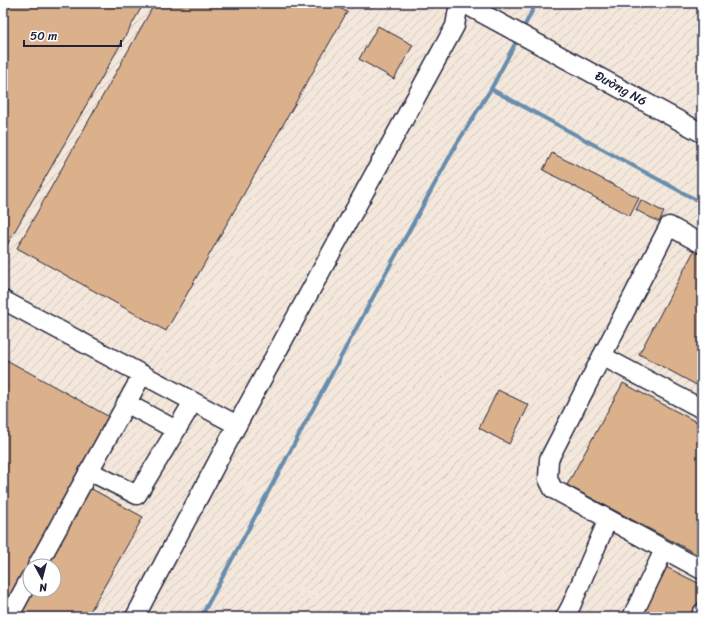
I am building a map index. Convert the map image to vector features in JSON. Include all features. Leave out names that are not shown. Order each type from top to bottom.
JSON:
[{"type":"street","points":[[455,26],[459,3]]},
{"type":"street","points":[[135,617],[237,425],[455,26],[474,6]]},
{"type":"street","name":"Đường N6","points":[[474,6],[500,23],[702,133]]},
{"type":"street","points":[[702,244],[669,226],[549,459],[548,479],[553,489],[702,570]]},
{"type":"street","points":[[3,300],[237,425]]},
{"type":"street","points":[[602,356],[702,409]]},
{"type":"street","points":[[41,558],[142,375]]},
{"type":"street","points":[[89,471],[137,495],[193,402]]},
{"type":"street","points":[[126,403],[176,430]]},
{"type":"street","points":[[565,617],[608,519]]},
{"type":"street","points":[[632,617],[664,550]]},
{"type":"street","points":[[9,617],[22,593]]},
{"type":"street","points":[[700,617],[702,613]]},
{"type":"shaded area","points":[[3,3],[458,3],[702,135],[702,617],[3,617]]},
{"type":"shaded area","points":[[463,3],[702,3],[702,132]]},
{"type":"building","points":[[3,3],[144,3],[3,252]]},
{"type":"building","points":[[155,3],[331,3],[347,12],[166,331],[17,248]]},
{"type":"building","points":[[378,26],[413,45],[394,79],[359,59]]},
{"type":"building","points":[[552,153],[639,198],[630,216],[543,170]]},
{"type":"building","points":[[641,200],[664,212],[659,222],[636,210]]},
{"type":"building","points":[[695,249],[702,253],[702,388],[639,354]]},
{"type":"building","points":[[3,358],[115,420],[38,558],[22,558],[22,587],[11,607],[3,603]]},
{"type":"building","points":[[623,383],[702,425],[702,557],[567,485]]},
{"type":"building","points":[[498,390],[529,405],[509,444],[479,428]]},
{"type":"building","points":[[90,488],[143,517],[87,617],[18,617],[29,598],[62,598],[62,558],[51,558]]},
{"type":"building","points":[[666,567],[702,585],[702,595],[691,617],[640,617]]},
{"type":"waterway","points":[[522,31],[536,3]]},
{"type":"waterway","points":[[201,617],[456,145],[491,89],[518,38]]},
{"type":"waterway","points":[[491,89],[702,203]]}]
